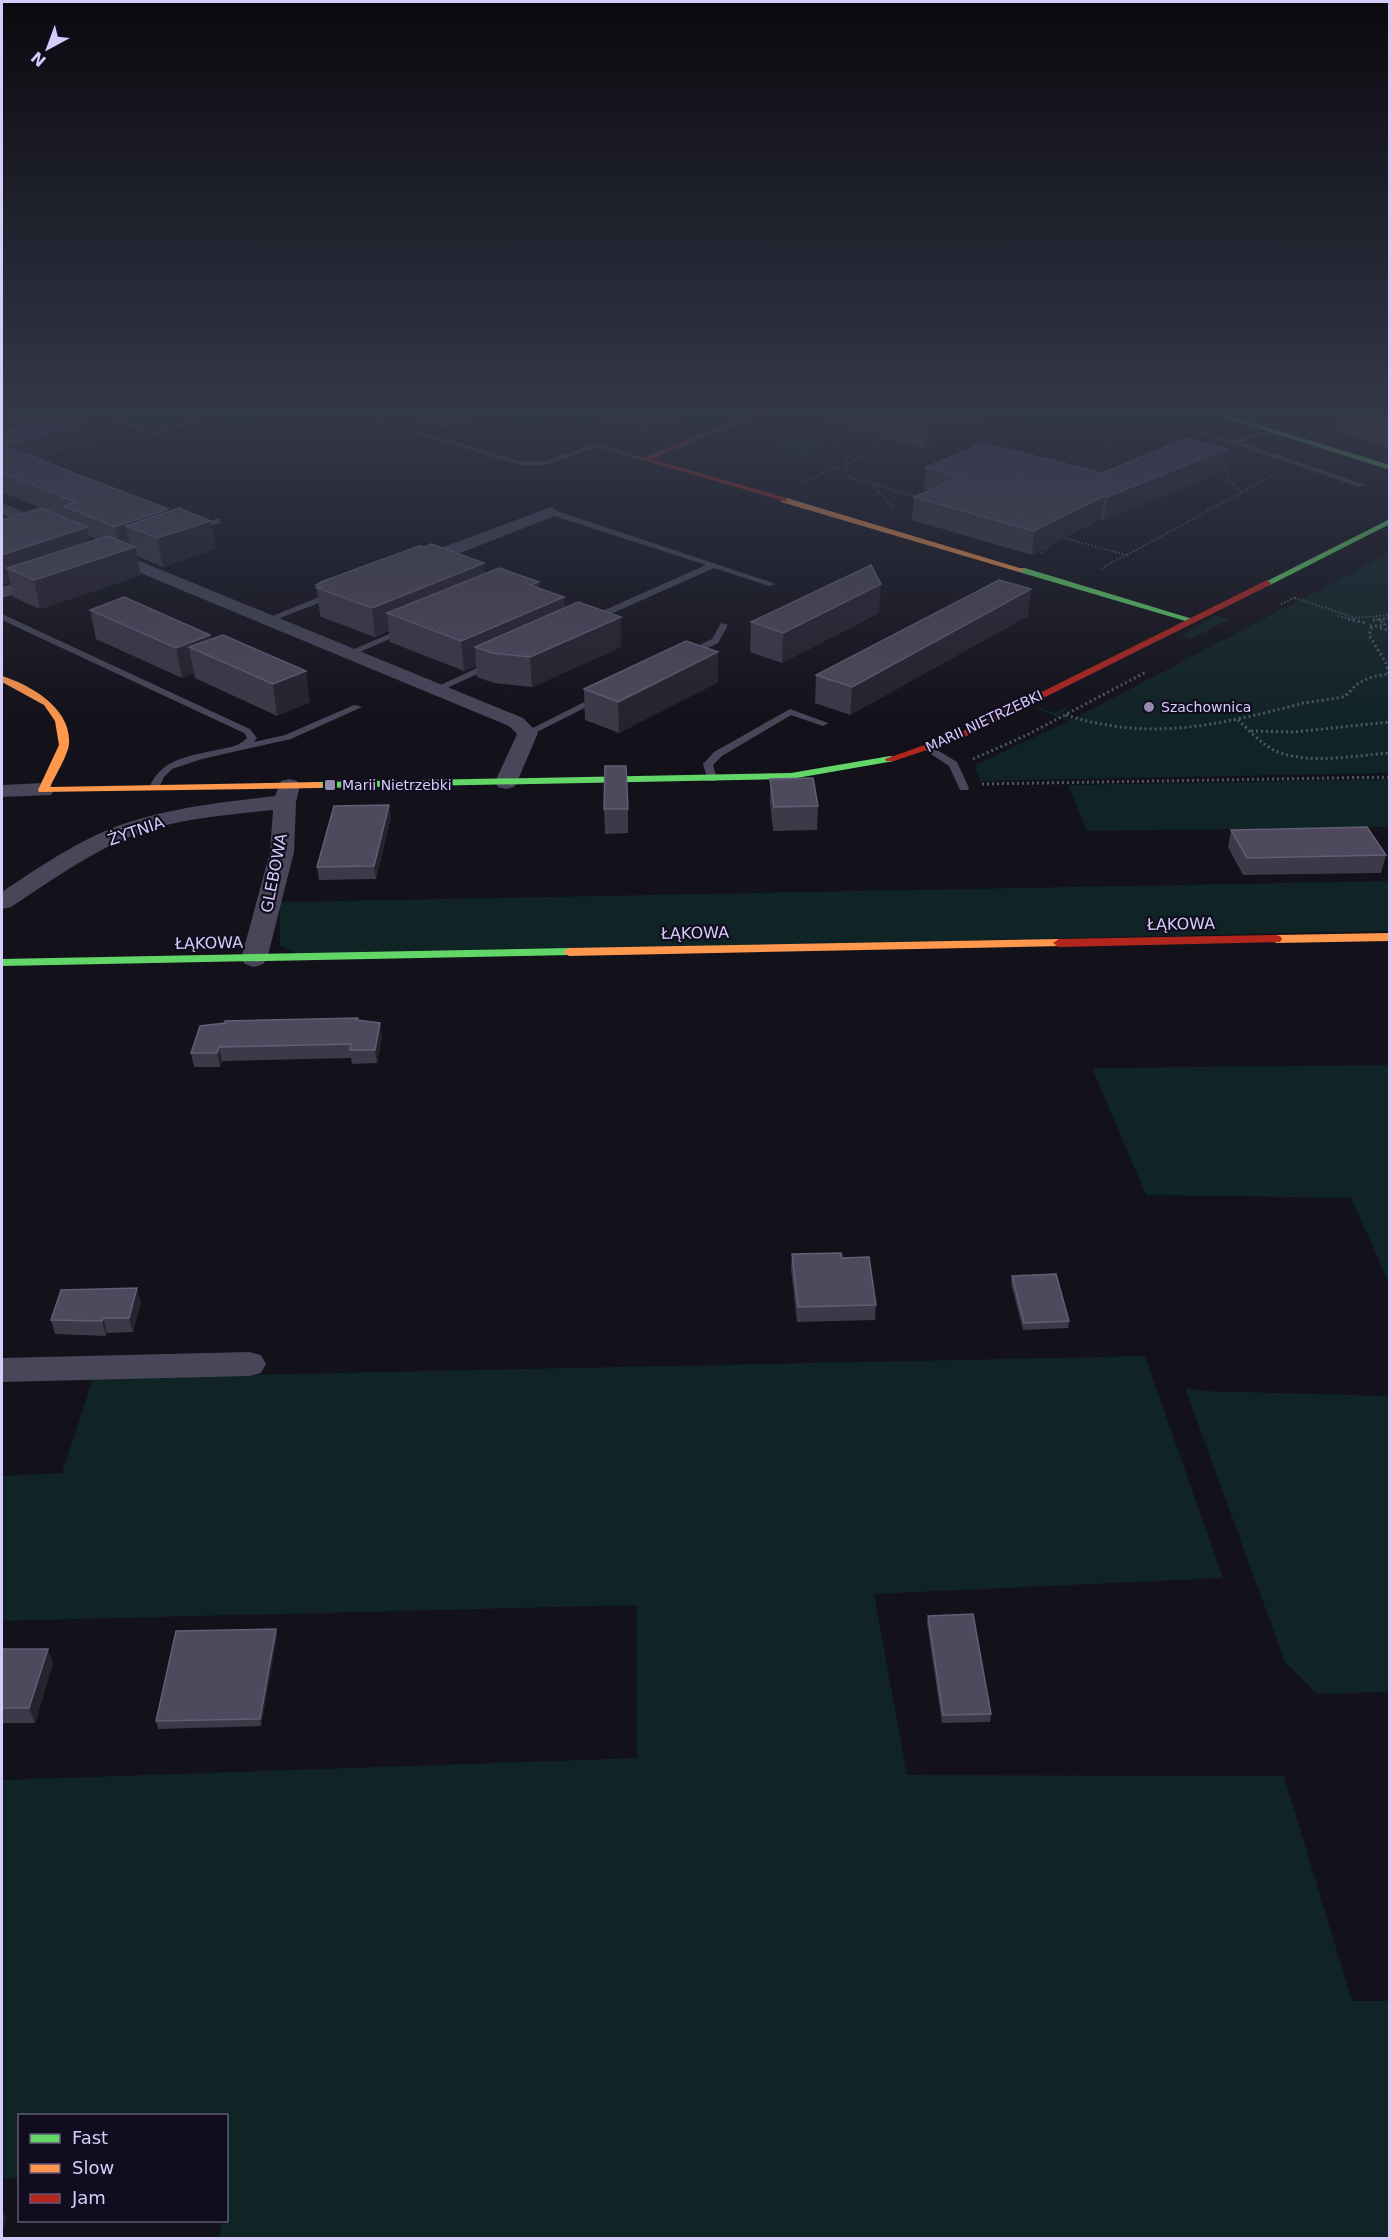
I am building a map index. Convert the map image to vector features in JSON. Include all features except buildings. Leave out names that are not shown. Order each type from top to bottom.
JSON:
[{"type":"street","points":[[22,517],[119,554],[516,722],[528,733],[506,782]]},
{"type":"street","points":[[431,560],[540,517]]},
{"type":"street","points":[[841,517],[1192,620]]},
{"type":"street","name":"MARII NIETRZEBKI","points":[[2,791],[154,788],[287,794],[506,782],[790,776],[839,770],[885,761],[962,735],[1389,521]]},
{"type":"street","points":[[92,563],[119,554]]},
{"type":"street","points":[[2,593],[58,574]]},
{"type":"street","points":[[2,679],[47,703],[60,721],[64,745],[44,790]]},
{"type":"street","name":"ŻYTNIA","points":[[2,902],[60,865],[114,836],[158,821],[287,794]]},
{"type":"street","name":"GLEBOWA","points":[[255,959],[282,852],[287,794]]},
{"type":"street","name":"ŁĄKOWA","points":[[2,963],[1389,937]]},
{"type":"street","points":[[2,1371],[249,1364]]},
{"type":"lane","points":[[565,517],[772,584]]},
{"type":"lane","points":[[186,532],[217,521]]},
{"type":"lane","points":[[29,534],[48,528]]},
{"type":"lane","points":[[586,617],[597,617],[714,565]]},
{"type":"lane","points":[[269,619],[344,590]]},
{"type":"lane","points":[[2,617],[247,730],[252,738],[244,747]]},
{"type":"lane","points":[[673,661],[715,641],[724,625]]},
{"type":"lane","points":[[350,653],[415,626]]},
{"type":"lane","points":[[437,689],[501,660]]},
{"type":"lane","points":[[528,733],[611,692]]},
{"type":"lane","points":[[154,788],[159,777],[168,767],[288,737],[357,707]]},
{"type":"lane","points":[[712,778],[708,764],[718,754],[790,712],[823,723]]},
{"type":"lane","points":[[929,748],[955,766],[964,788]]},
{"type":"path","points":[[1098,571],[1199,517]]},
{"type":"path","points":[[1041,554],[1050,547],[1056,536],[1126,555]]},
{"type":"path","points":[[1274,608],[1304,593]]},
{"type":"path","points":[[1284,595],[1348,617],[1389,617]]},
{"type":"path","points":[[1298,602],[1350,621],[1366,623],[1389,631]]},
{"type":"path","points":[[1366,623],[1389,617]]},
{"type":"path","points":[[1379,627],[1385,625],[1380,621]]},
{"type":"path","points":[[1066,715],[1112,727],[1149,729],[1207,726],[1310,700],[1345,696],[1354,686],[1366,679],[1389,674],[1386,663],[1369,634],[1372,626]]},
{"type":"path","points":[[955,766],[997,749],[1149,671]]},
{"type":"path","points":[[1238,720],[1274,750],[1292,756],[1389,753]]},
{"type":"path","points":[[1251,730],[1293,732],[1389,722]]},
{"type":"path","points":[[977,784],[1389,777]]},
{"type":"green space","points":[[1389,553],[1389,773],[980,781],[975,765],[1068,721],[1034,708],[1054,713],[1065,707],[1069,708],[1058,715],[1071,720]]},
{"type":"green space","points":[[1215,616],[1230,619],[1191,639],[1181,635]]},
{"type":"green space","points":[[1389,779],[1389,827],[1087,831],[1068,785]]},
{"type":"green space","points":[[1389,881],[1389,931],[299,955],[280,945],[280,902]]},
{"type":"green space","points":[[1389,1065],[1389,1283],[1351,1198],[1146,1195],[1092,1068]]},
{"type":"green space","points":[[1145,1356],[1223,1578],[874,1594],[907,1775],[1284,1776],[1352,2001],[1389,2001],[1389,2238],[219,2238],[222,2222],[228,2222],[228,2114],[18,2114],[18,2178],[2,2179],[2,1780],[637,1758],[637,1605],[2,1621],[2,1476],[62,1473],[93,1378]]},
{"type":"green space","points":[[1185,1388],[1203,1391],[1389,1396],[1389,1692],[1317,1694],[1285,1662]]},
{"type":"traffic: fast","points":[[1267,583],[1390,521]]},
{"type":"traffic: fast","points":[[1022,570],[1192,620]]},
{"type":"traffic: fast","points":[[319,785],[791,776],[890,759]]},
{"type":"traffic: fast","points":[[2,963],[569,952]]},
{"type":"traffic: slow","points":[[840,517],[1022,570]]},
{"type":"traffic: slow","points":[[2,679],[47,703],[60,721],[64,745],[43,790],[319,785]]},
{"type":"traffic: slow","points":[[1276,939],[1390,937]]},
{"type":"traffic: slow","points":[[569,952],[1059,943]]},
{"type":"traffic: jam","points":[[890,759],[962,735],[1267,583]]},
{"type":"traffic: jam","points":[[1059,943],[1276,939]]},
{"type":"place","name":"Szachownica","points":[[1149,707]]},
{"type":"place","name":"Marii Nietrzebki","points":[[330,785]]}]
